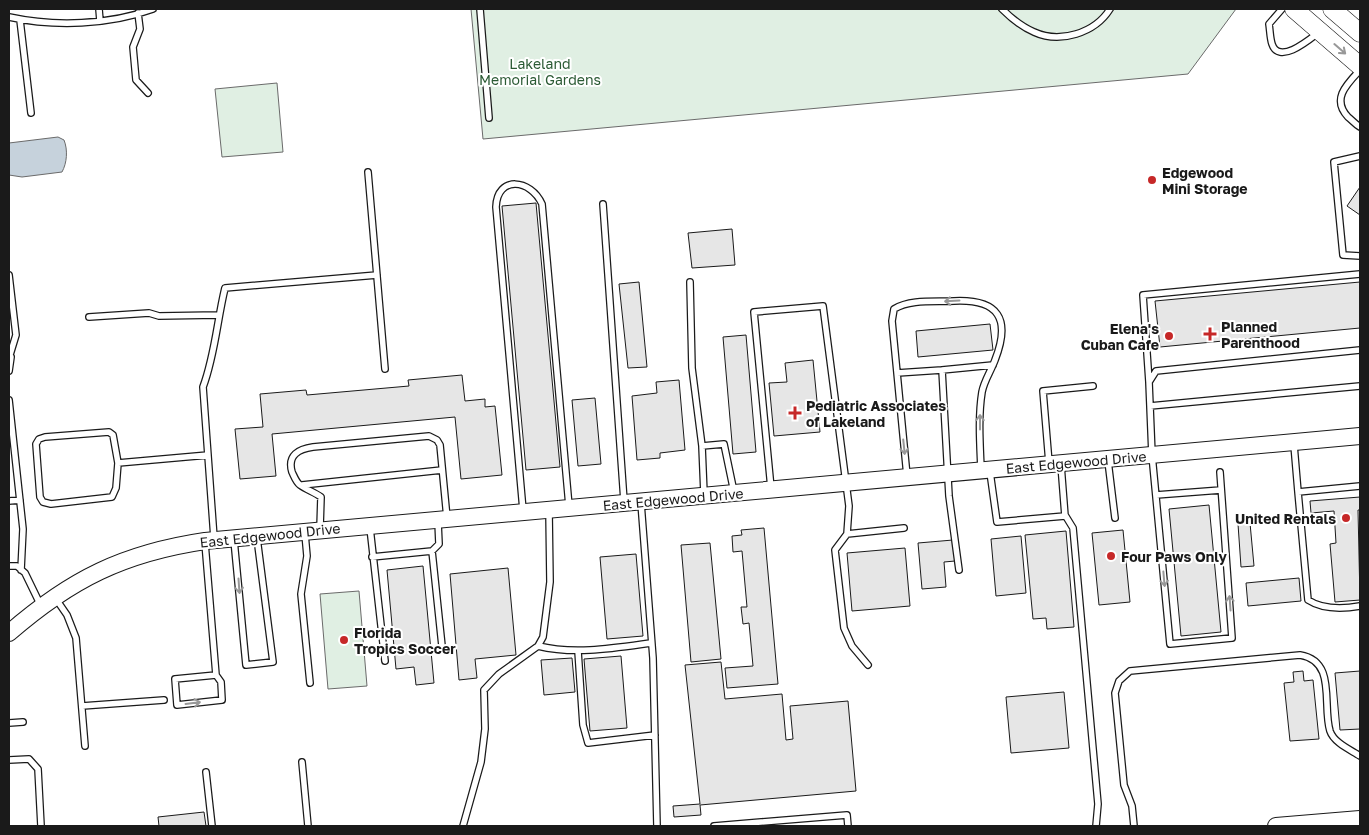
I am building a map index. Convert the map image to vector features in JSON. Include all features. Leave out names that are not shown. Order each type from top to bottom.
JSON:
[{"type":"main road","points":[[1294,9],[1360,66]]},
{"type":"main road","points":[[1332,9],[1360,33]]},
{"type":"main road","name":"East Edgewood Drive","points":[[9,633],[41,606],[107,568],[142,553],[210,540],[1360,436]]},
{"type":"main road","points":[[1276,826],[1360,819]]},
{"type":"lane","points":[[98,9],[100,21]]},
{"type":"lane","points":[[9,17],[20,20],[49,22],[100,21],[153,9]]},
{"type":"lane","points":[[480,9],[489,118]]},
{"type":"lane","points":[[1002,9],[1013,20],[1034,33],[1060,38],[1079,34],[1104,18],[1110,9]]},
{"type":"lane","points":[[1282,9],[1269,24],[1272,45],[1277,50],[1287,52],[1298,49],[1320,31]]},
{"type":"lane","points":[[138,13],[140,29],[133,47],[136,80],[148,94]]},
{"type":"lane","points":[[20,20],[31,113]]},
{"type":"lane","points":[[1360,70],[1342,90],[1340,102],[1343,111],[1360,127]]},
{"type":"lane","points":[[1360,156],[1353,156],[1334,162],[1343,255],[1360,256]]},
{"type":"lane","points":[[368,172],[385,369]]},
{"type":"lane","points":[[523,512],[496,207],[499,192],[505,187],[516,184],[529,186],[537,194],[542,204],[570,508]]},
{"type":"lane","points":[[604,204],[624,503]]},
{"type":"lane","points":[[1220,472],[1232,638],[1170,644],[1152,456],[1143,295],[1360,274]]},
{"type":"lane","points":[[9,275],[16,334],[9,371]]},
{"type":"lane","points":[[216,675],[175,679],[177,705],[222,700],[221,682],[216,675],[208,455],[203,387],[211,367],[218,315],[225,288],[377,275]]},
{"type":"lane","points":[[690,282],[692,368],[702,446],[704,496]]},
{"type":"lane","points":[[908,477],[892,321],[894,309],[904,303],[967,300],[982,302],[993,308],[998,315],[1001,327],[1001,340],[982,391],[980,415],[985,470],[997,522],[1065,515]]},
{"type":"lane","points":[[771,490],[754,312],[822,306],[849,506],[847,534],[836,550],[844,628],[852,646],[868,665]]},
{"type":"lane","points":[[89,317],[150,313],[159,316],[218,315]]},
{"type":"lane","points":[[1149,382],[1156,371],[1360,350]]},
{"type":"lane","points":[[897,373],[993,365]]},
{"type":"lane","points":[[942,370],[950,510],[959,570]]},
{"type":"lane","points":[[1093,386],[1043,391],[1065,515],[1073,528],[1098,804],[1096,826]]},
{"type":"lane","points":[[1150,406],[1360,386]]},
{"type":"lane","points":[[9,400],[12,465],[20,500],[23,529],[21,570]]},
{"type":"lane","points":[[109,432],[113,435],[118,463],[116,488],[112,497],[52,504],[42,502],[36,444],[39,439],[109,432]]},
{"type":"lane","points":[[310,682],[301,594],[306,556],[321,497],[310,489],[299,485],[290,464],[294,454],[300,449],[313,447],[429,436],[437,440],[440,445],[442,470],[442,519],[439,544],[432,550],[372,557]]},
{"type":"lane","points":[[1293,442],[1308,600],[1315,605],[1360,606]]},
{"type":"lane","points":[[702,446],[724,444],[734,493]]},
{"type":"lane","points":[[118,463],[208,455]]},
{"type":"lane","points":[[1108,459],[1115,518]]},
{"type":"lane","points":[[299,485],[442,470]]},
{"type":"lane","points":[[1298,492],[1360,486]]},
{"type":"lane","points":[[1156,495],[1221,490]]},
{"type":"lane","points":[[9,501],[20,500]]},
{"type":"lane","points":[[641,501],[651,643],[657,826]]},
{"type":"lane","points":[[463,826],[481,762],[485,729],[484,690],[499,674],[538,646],[543,637],[550,582],[548,510]]},
{"type":"lane","points":[[370,526],[385,662]]},
{"type":"lane","points":[[847,534],[904,528]]},
{"type":"lane","points":[[234,538],[246,665],[273,662],[256,536]]},
{"type":"lane","points":[[432,550],[442,646]]},
{"type":"lane","points":[[9,566],[16,566],[25,573],[41,606]]},
{"type":"lane","points":[[55,597],[67,615],[76,638],[85,746]]},
{"type":"lane","points":[[538,646],[556,651],[578,651],[651,643]]},
{"type":"lane","points":[[578,651],[583,725],[588,743],[655,735]]},
{"type":"lane","points":[[1134,826],[1132,806],[1124,785],[1115,693],[1119,681],[1130,671],[1307,656],[1316,660],[1322,669],[1330,732],[1340,743],[1360,756]]},
{"type":"lane","points":[[82,706],[164,700]]},
{"type":"lane","points":[[9,723],[23,722]]},
{"type":"lane","points":[[9,760],[29,759],[38,769],[41,826]]},
{"type":"lane","points":[[302,762],[308,826]]},
{"type":"lane","points":[[206,772],[212,826]]},
{"type":"lane","points":[[714,826],[847,815],[848,826]]},
{"type":"green space","name":"Lakeland Memorial Gardens","points":[[471,9],[1236,9],[1188,74],[483,139]]},
{"type":"green space","points":[[277,83],[283,152],[222,157],[215,89]]},
{"type":"green space","name":"Florida Tropics Soccer","points":[[359,591],[367,686],[328,689],[320,594]]},
{"type":"shaded area","points":[[58,137],[64,140],[66,148],[66,161],[62,172],[22,177],[9,175],[9,143]]},
{"type":"building","points":[[1360,187],[1360,215],[1347,206]]},
{"type":"building","points":[[536,203],[560,467],[526,470],[502,206]]},
{"type":"building","points":[[732,229],[735,265],[692,268],[688,233]]},
{"type":"building","points":[[639,282],[647,367],[628,368],[619,284]]},
{"type":"building","points":[[1360,282],[1360,328],[1160,347],[1155,301]]},
{"type":"building","points":[[990,324],[993,350],[918,357],[916,331]]},
{"type":"building","points":[[746,335],[756,452],[733,454],[723,337]]},
{"type":"building","points":[[813,360],[820,432],[774,436],[769,383],[787,382],[785,363]]},
{"type":"building","points":[[462,375],[465,401],[485,399],[485,407],[495,406],[502,475],[461,479],[455,417],[272,434],[276,476],[240,479],[235,429],[263,427],[260,394],[306,390],[307,395],[409,386],[408,380]]},
{"type":"building","points":[[679,380],[685,450],[660,453],[660,458],[637,460],[632,396],[657,393],[656,382]]},
{"type":"building","points":[[595,398],[601,464],[578,466],[572,400]]},
{"type":"building","points":[[1360,497],[1360,510],[1358,510],[1360,600],[1335,602],[1330,544],[1336,543],[1334,511],[1311,513],[1310,501]]},
{"type":"building","points":[[1209,505],[1221,632],[1181,636],[1169,509]]},
{"type":"building","points":[[1250,523],[1254,566],[1241,567],[1238,524]]},
{"type":"building","points":[[764,528],[778,684],[727,688],[725,668],[753,666],[749,623],[743,624],[741,607],[747,607],[742,551],[733,552],[732,536],[742,535],[741,530]]},
{"type":"building","points":[[1123,530],[1130,602],[1099,605],[1092,533]]},
{"type":"building","points":[[1066,531],[1074,627],[1047,629],[1046,618],[1033,619],[1025,535]]},
{"type":"building","points":[[1021,536],[1026,593],[996,596],[991,539]]},
{"type":"building","points":[[953,540],[955,561],[944,562],[946,587],[922,589],[918,543]]},
{"type":"building","points":[[710,543],[721,659],[691,662],[681,545]]},
{"type":"building","points":[[905,548],[910,606],[852,611],[847,553]]},
{"type":"building","points":[[636,554],[643,636],[607,639],[600,557]]},
{"type":"building","points":[[423,566],[434,683],[416,685],[414,667],[396,669],[387,570]]},
{"type":"building","points":[[508,568],[516,655],[475,659],[477,678],[459,680],[450,574]]},
{"type":"building","points":[[1299,578],[1301,601],[1248,606],[1246,583]]},
{"type":"building","points":[[621,656],[627,728],[590,731],[584,659]]},
{"type":"building","points":[[572,658],[575,692],[544,695],[541,660]]},
{"type":"building","points":[[721,662],[725,699],[782,694],[786,740],[793,739],[790,706],[848,701],[856,791],[700,805],[701,815],[674,817],[673,806],[700,804],[685,665]]},
{"type":"building","points":[[1303,671],[1304,681],[1313,680],[1319,739],[1290,741],[1284,683],[1294,682],[1293,672]]},
{"type":"building","points":[[1360,671],[1360,729],[1340,730],[1335,673]]},
{"type":"building","points":[[1064,692],[1069,748],[1011,753],[1006,697]]},
{"type":"building","points":[[204,812],[206,826],[159,826],[158,817]]},
{"type":"place","name":"Edgewood Mini Storage","points":[[1152,180]]},
{"type":"place","name":"Planned Parenthood","points":[[1210,334]]},
{"type":"place","name":"Elena's Cuban Cafe","points":[[1169,336]]},
{"type":"place","name":"Pediatric Associates of Lakeland","points":[[795,413]]},
{"type":"place","name":"United Rentals","points":[[1346,518]]},
{"type":"place","name":"Four Paws Only","points":[[1111,556]]},
{"type":"place","name":"Florida Tropics Soccer","points":[[344,640]]}]
